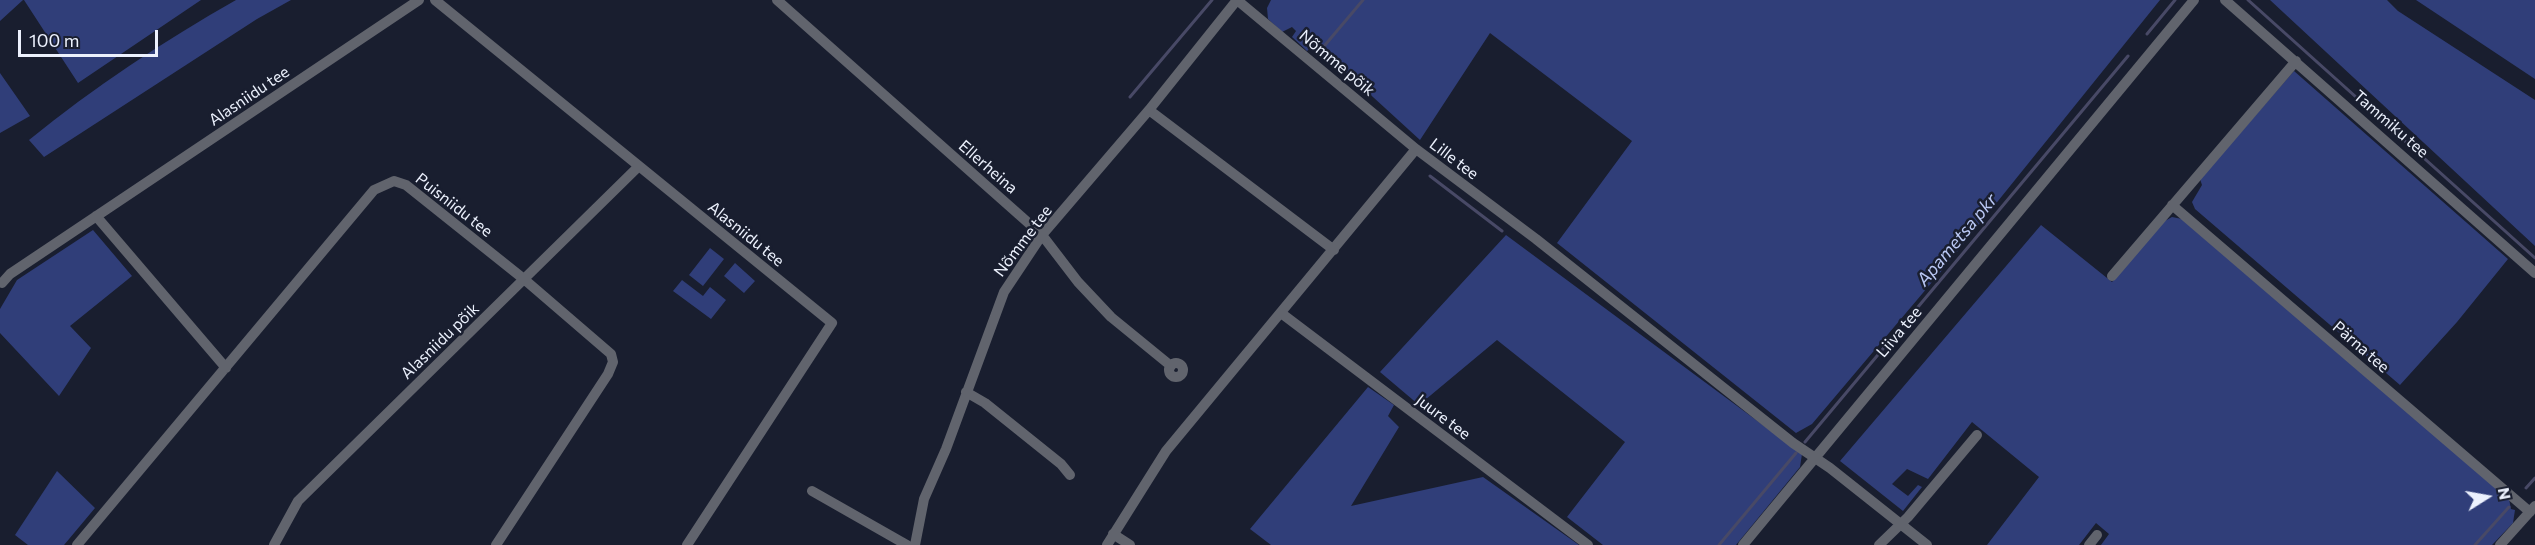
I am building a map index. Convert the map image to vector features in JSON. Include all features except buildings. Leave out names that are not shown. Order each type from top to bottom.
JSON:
[{"type":"street","name":"Alasniidu tee","points":[[2,284],[10,274],[419,0]]},
{"type":"street","name":"Alasniidu tee","points":[[435,0],[832,323],[687,545]]},
{"type":"street","name":"Ellerheina","points":[[777,0],[1042,235],[1078,282],[1111,317],[1171,366]]},
{"type":"street","name":"Nõmme tee","points":[[915,545],[924,499],[1004,292],[1042,235],[1149,110],[1237,0]]},
{"type":"street","name":"Nõmme põik","points":[[1237,0],[1416,149]]},
{"type":"street","name":"Liiva tee","points":[[1743,545],[2194,0]]},
{"type":"street","name":"Tammiku tee","points":[[2224,0],[2535,273]]},
{"type":"street","points":[[2112,276],[2296,61]]},
{"type":"street","points":[[1149,110],[1334,250]]},
{"type":"street","name":"Lille tee","points":[[1107,545],[1166,451],[1416,149],[1536,239],[1793,443],[1815,457],[1928,545]]},
{"type":"street","name":"Alasniidu põik","points":[[274,545],[298,501],[639,166]]},
{"type":"street","name":"Puisniidu tee","points":[[77,545],[374,190],[385,183],[394,181],[406,185],[525,280],[611,354],[613,362],[608,375],[496,545]]},
{"type":"street","name":"Pärna tee","points":[[2172,205],[2532,509]]},
{"type":"street","points":[[96,216],[226,368]]},
{"type":"street","name":"Juure tee","points":[[1281,313],[1588,545]]},
{"type":"street","points":[[966,392],[985,403],[1061,464],[1070,475]]},
{"type":"street","points":[[1879,545],[1977,435]]},
{"type":"street","points":[[812,492],[907,545]]},
{"type":"street","points":[[2500,545],[2532,509]]},
{"type":"street","points":[[1113,534],[1130,545]]},
{"type":"street","points":[[2089,545],[2097,535]]},
{"type":"shaded area","points":[[0,0],[23,0],[0,21]]},
{"type":"shaded area","points":[[24,0],[201,0],[78,83]]},
{"type":"shaded area","points":[[236,0],[291,0],[257,19],[44,157],[29,140],[130,66]]},
{"type":"shaded area","points":[[1271,0],[2160,0],[1944,268],[1812,424],[1796,433],[1557,243],[1632,141],[1490,33],[1420,140],[1315,44],[1307,51],[1292,37],[1296,31],[1292,27],[1282,32],[1268,19],[1267,8]]},
{"type":"shaded area","points":[[2270,0],[2387,0],[2398,11],[2535,100],[2535,246]]},
{"type":"shaded area","points":[[2416,0],[2535,0],[2535,79]]},
{"type":"shaded area","points":[[2294,71],[2508,259],[2457,322],[2400,385],[2195,209],[2192,202],[2202,185],[2200,179]]},
{"type":"shaded area","points":[[0,73],[30,116],[0,133]]},
{"type":"shaded area","points":[[2172,217],[2182,219],[2509,499],[2511,509],[2515,510],[2513,523],[2492,545],[2101,545],[2109,534],[2096,523],[2079,545],[1987,545],[2039,477],[1972,422],[1928,479],[1907,469],[1892,484],[1908,496],[1918,485],[1922,487],[1903,511],[1840,461],[2041,225],[2112,282],[2163,222]]},
{"type":"shaded area","points":[[93,230],[132,276],[70,326],[91,348],[59,396],[0,333],[0,309],[17,280]]},
{"type":"shaded area","points":[[1506,235],[1802,454],[1800,467],[1736,545],[1603,545],[1567,517],[1625,442],[1497,340],[1419,405],[1380,372]]},
{"type":"shaded area","points":[[710,248],[724,259],[703,286],[689,275]]},
{"type":"shaded area","points":[[735,263],[755,281],[744,293],[724,276]]},
{"type":"shaded area","points":[[682,280],[703,296],[710,287],[726,300],[711,319],[673,291]]},
{"type":"shaded area","points":[[1368,387],[1394,405],[1388,416],[1399,427],[1351,506],[1483,477],[1579,545],[1271,545],[1250,529]]},
{"type":"shaded area","points":[[57,471],[95,508],[64,545],[28,545],[15,535]]},
{"type":"waterway","points":[[1130,97],[1212,0]]},
{"type":"waterway","points":[[1320,51],[1363,0]]},
{"type":"waterway","name":"Apametsa pkr","points":[[2147,34],[2175,0]]},
{"type":"waterway","points":[[2248,0],[2535,258]]},
{"type":"waterway","name":"Apametsa pkr","points":[[1805,442],[2128,56]]},
{"type":"waterway","points":[[1430,176],[1502,231]]},
{"type":"waterway","points":[[1719,545],[1796,453]]},
{"type":"waterway","points":[[2526,488],[2535,478]]},
{"type":"waterway","points":[[2475,545],[2509,507]]}]
